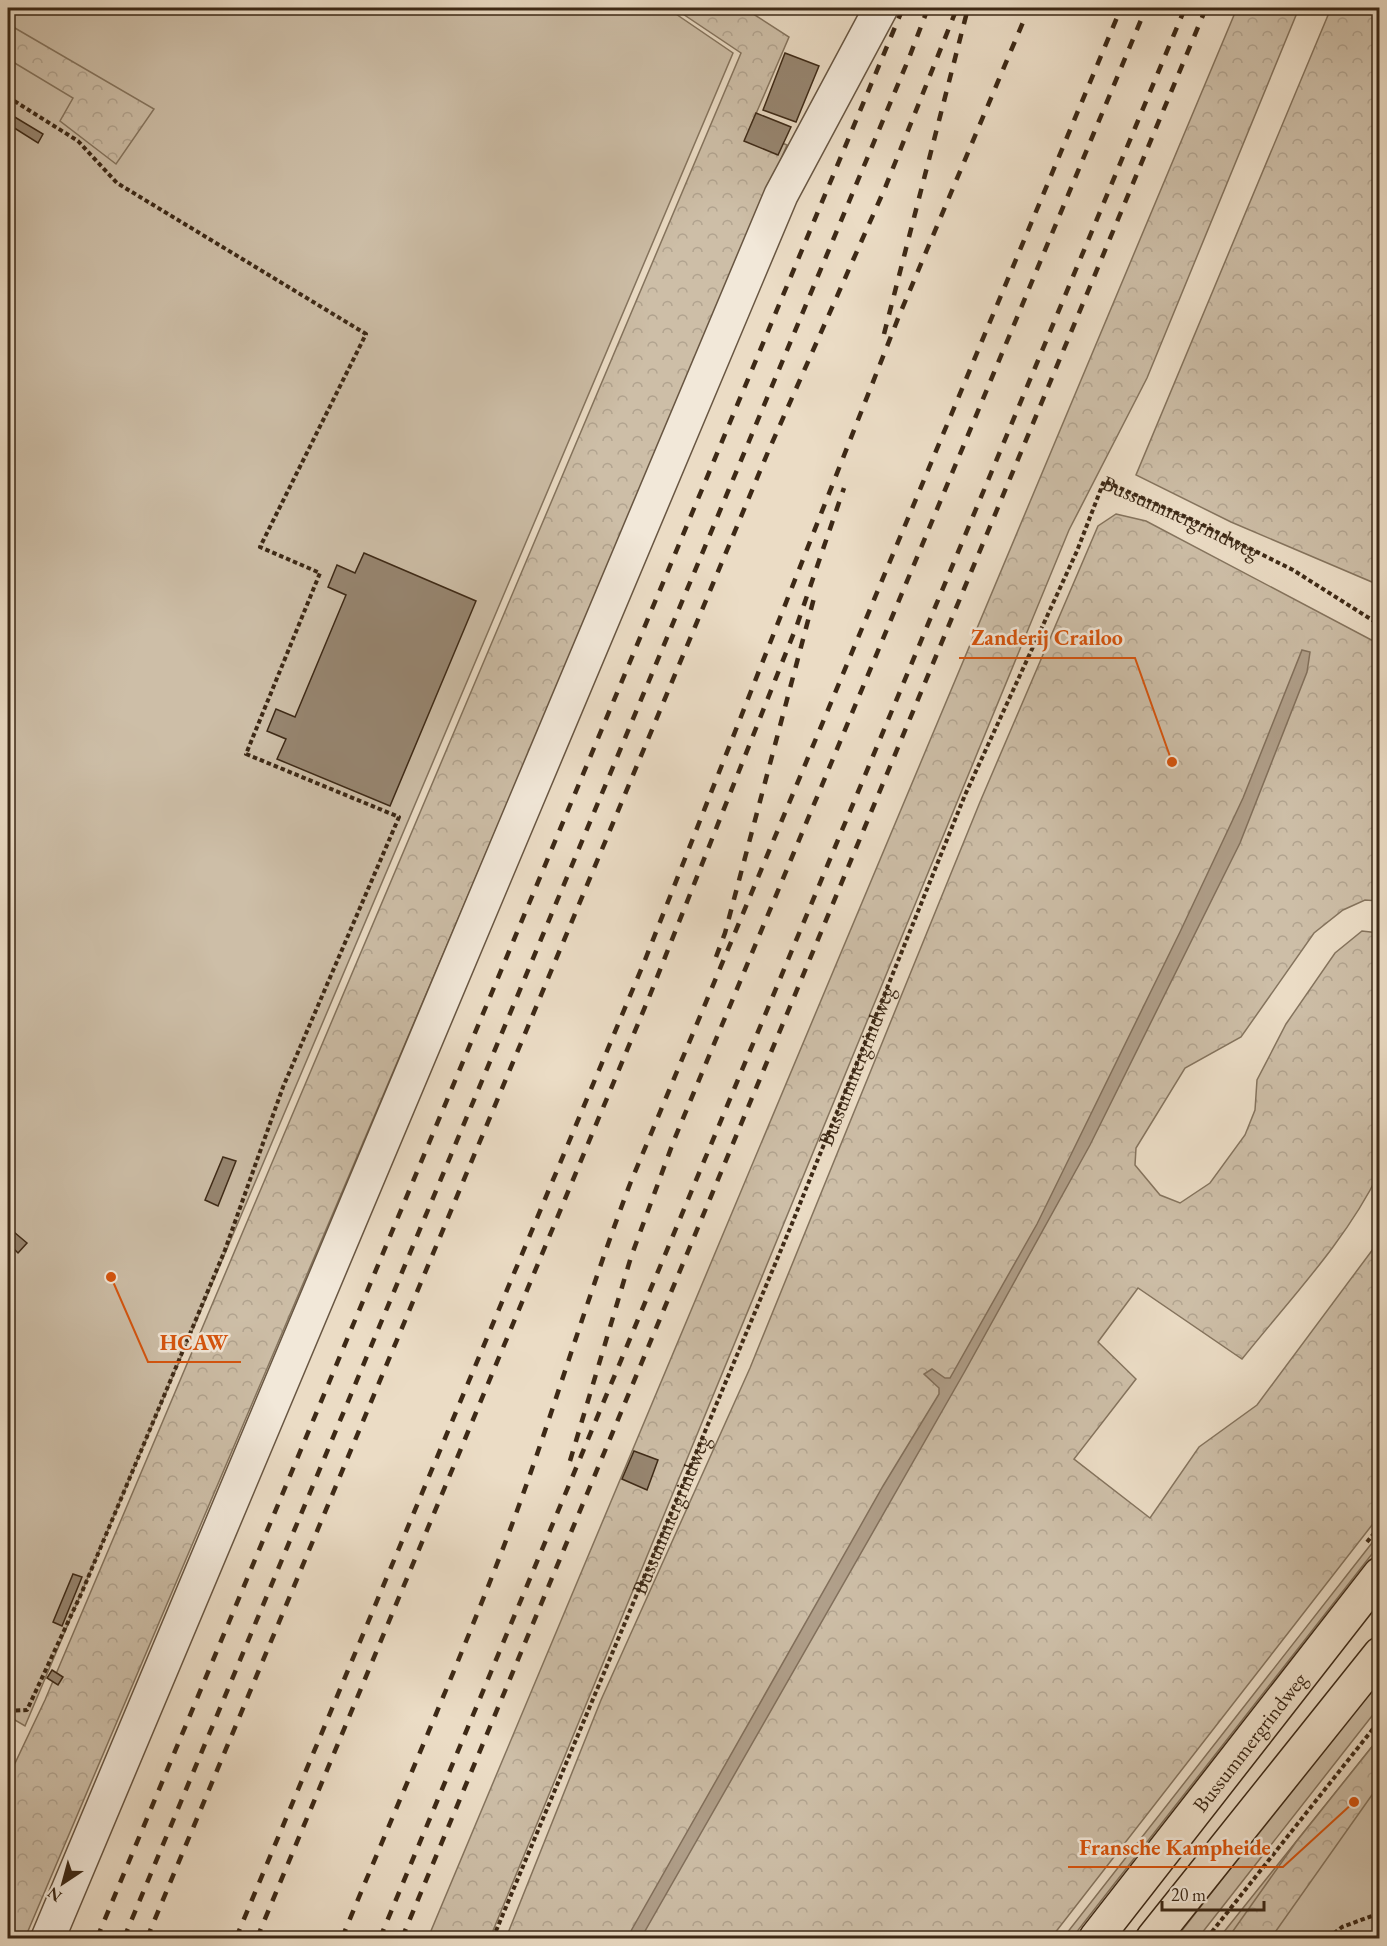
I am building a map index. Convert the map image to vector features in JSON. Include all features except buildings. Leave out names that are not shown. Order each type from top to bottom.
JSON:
[{"type":"main road","name":"Bussummergrindweg","points":[[1096,1938],[1380,1574]]},
{"type":"main road","points":[[1153,1938],[1380,1654]]},
{"type":"lane","points":[[48,1938],[781,195],[881,8]]},
{"type":"path","points":[[8,97],[78,141],[117,183],[366,334],[260,547],[320,573],[246,754],[399,817],[283,1087],[225,1250],[82,1592],[27,1710],[8,1711]]},
{"type":"path","name":"Bussummergrindweg","points":[[493,1938],[791,1226],[965,795],[1077,550],[1104,481],[1193,520],[1293,570],[1380,625]]},
{"type":"path","points":[[1207,1938],[1380,1720]]},
{"type":"path","points":[[1328,1938],[1342,1927],[1380,1913]]},
{"type":"green space","points":[[8,8],[667,8],[733,53],[25,1726],[8,1716]]},
{"type":"green space","points":[[674,8],[744,8],[789,37],[749,130],[787,145],[25,1938],[8,1938],[8,1778],[45,1700],[741,53]]},
{"type":"green space","points":[[1237,8],[1299,8],[1147,378],[1069,530],[490,1938],[428,1938]]},
{"type":"green space","points":[[1331,8],[1379,8],[1379,585],[1231,522],[1136,475]]},
{"type":"green space","points":[[8,24],[154,109],[116,164],[60,121],[73,98],[8,59]]},
{"type":"green space","points":[[1116,514],[1146,521],[1379,644],[1379,901],[1365,900],[1343,910],[1314,933],[1241,1037],[1185,1068],[1136,1148],[1135,1165],[1160,1195],[1180,1203],[1210,1183],[1245,1135],[1255,1110],[1257,1080],[1286,1024],[1335,953],[1362,931],[1379,933],[1379,1173],[1366,1198],[1334,1246],[1242,1359],[1138,1288],[1098,1342],[1136,1379],[1074,1459],[1150,1518],[1199,1447],[1257,1405],[1379,1241],[1379,1516],[1051,1938],[506,1938],[601,1700],[750,1368],[980,802],[1098,526]]},
{"type":"green space","points":[[1379,1534],[1379,1545],[1072,1938],[1063,1938]]},
{"type":"green space","points":[[1379,1679],[1379,1707],[1198,1938],[1176,1938]]},
{"type":"green space","points":[[1379,1738],[1379,1938],[1219,1938]]},
{"type":"green space","points":[[1379,1738],[1379,1785],[1271,1938],[1228,1938],[1296,1842]]},
{"type":"shaded area","points":[[1302,650],[1310,652],[1307,672],[1240,843],[1090,1145],[965,1371],[641,1938],[627,1938],[883,1486],[939,1394],[939,1388],[924,1374],[932,1369],[945,1378],[950,1378],[1037,1224],[1243,798]]},
{"type":"railway","points":[[97,1938],[903,8]]},
{"type":"railway","points":[[124,1938],[928,8]]},
{"type":"railway","points":[[147,1938],[768,452],[885,188],[957,8]]},
{"type":"railway","points":[[884,334],[968,8]]},
{"type":"railway","points":[[236,1938],[645,960],[899,316],[1029,8]]},
{"type":"railway","points":[[342,1938],[512,1526],[630,1184],[1121,8]]},
{"type":"railway","points":[[570,1461],[631,1257],[674,1140],[1146,8]]},
{"type":"railway","points":[[380,1938],[1185,8]]},
{"type":"railway","points":[[402,1938],[1206,8]]},
{"type":"railway","points":[[257,1938],[650,995],[797,625],[844,488]]},
{"type":"railway","points":[[716,957],[725,933],[814,598]]},
{"type":"place","name":"Zanderij Crailoo","points":[[1172,762]]},
{"type":"place","name":"HCAW","points":[[111,1277]]},
{"type":"place","name":"Fransche Kampheide","points":[[1354,1802]]}]
